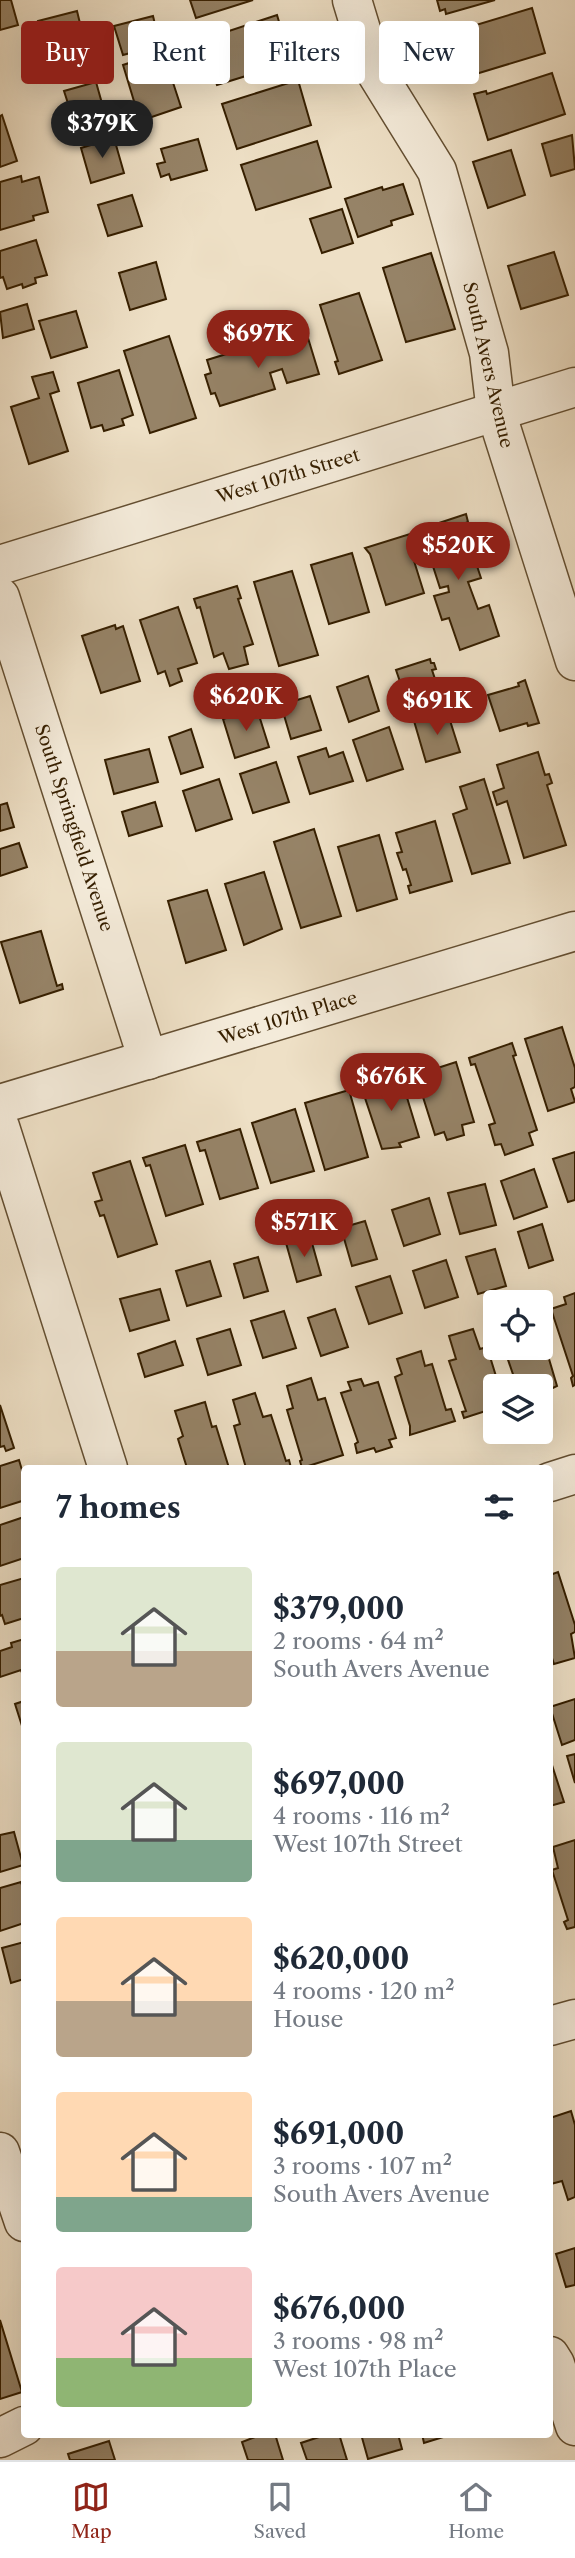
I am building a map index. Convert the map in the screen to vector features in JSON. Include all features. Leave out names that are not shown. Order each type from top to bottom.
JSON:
[{"type":"street","name":"South Avers Avenue","points":[[352,0],[372,66],[437,171],[489,353],[496,412],[575,661]]},
{"type":"street","name":"West 107th Street","points":[[0,565],[575,387]]},
{"type":"street","name":"South Springfield Avenue","points":[[0,597],[148,1060]]},
{"type":"street","name":"West 107th Place","points":[[0,1104],[575,931]]},
{"type":"street","points":[[0,1127],[107,1465]]},
{"type":"street","points":[[553,1481],[575,1474]]},
{"type":"street","points":[[553,2025],[575,2019]]},
{"type":"street","points":[[0,2152],[21,2213]]},
{"type":"street","points":[[553,2361],[575,2426]]},
{"type":"street","points":[[0,2438],[21,2428]]},
{"type":"building","points":[[0,0],[11,0],[18,25],[0,30]]},
{"type":"building","points":[[190,0],[253,0],[196,18]]},
{"type":"building","points":[[437,0],[495,0],[446,14],[445,9],[440,11]]},
{"type":"building","points":[[532,8],[545,53],[479,73],[479,24]]},
{"type":"building","points":[[77,11],[79,21],[38,21]]},
{"type":"building","points":[[277,15],[279,21],[259,21]]},
{"type":"building","points":[[153,16],[154,21],[134,21]]},
{"type":"building","points":[[128,22],[128,54],[123,55],[114,26]]},
{"type":"building","points":[[244,26],[244,77],[230,81],[230,31]]},
{"type":"building","points":[[128,63],[128,81],[123,65]]},
{"type":"building","points":[[552,73],[565,114],[488,140],[474,94],[486,91],[487,94]]},
{"type":"building","points":[[97,84],[105,114],[74,122],[64,91]]},
{"type":"building","points":[[129,84],[173,84],[181,107],[140,121]]},
{"type":"building","points":[[285,84],[299,84],[311,125],[237,149],[222,104]]},
{"type":"building","points":[[2,115],[17,161],[0,167],[0,116]]},
{"type":"building","points":[[572,135],[575,169],[551,176],[542,144]]},
{"type":"building","points":[[114,138],[124,173],[91,183],[81,148]]},
{"type":"building","points":[[198,139],[207,170],[171,180],[169,174],[161,177],[157,164],[165,162],[161,149]]},
{"type":"building","points":[[317,141],[331,187],[256,210],[241,165]]},
{"type":"building","points":[[511,150],[525,195],[488,208],[473,162]]},
{"type":"building","points":[[21,176],[22,182],[39,177],[48,212],[33,216],[34,220],[0,230],[0,182]]},
{"type":"building","points":[[403,184],[413,214],[358,237],[345,199],[382,187],[383,190]]},
{"type":"building","points":[[132,195],[142,226],[108,236],[98,205]]},
{"type":"building","points":[[342,209],[353,243],[322,253],[310,219]]},
{"type":"building","points":[[36,240],[47,275],[35,278],[36,283],[23,288],[22,284],[7,289],[3,277],[0,278],[0,251]]},
{"type":"building","points":[[554,252],[568,295],[521,309],[508,266]]},
{"type":"building","points":[[431,253],[455,329],[406,342],[383,268]]},
{"type":"building","points":[[156,262],[166,299],[130,310],[119,273]]},
{"type":"building","points":[[359,293],[382,360],[339,374],[335,362],[338,361],[320,305]]},
{"type":"building","points":[[27,304],[34,329],[3,338],[0,312]]},
{"type":"building","points":[[76,311],[87,347],[51,358],[39,321]]},
{"type":"building","points":[[169,336],[196,418],[150,433],[124,351]]},
{"type":"building","points":[[308,338],[319,374],[287,383],[282,369],[270,373],[275,389],[220,406],[215,393],[211,394],[205,375],[211,373],[207,360],[262,343],[264,352]]},
{"type":"building","points":[[119,370],[133,415],[122,419],[124,425],[104,431],[102,425],[91,428],[78,383]]},
{"type":"building","points":[[53,372],[59,391],[50,394],[68,451],[29,464],[11,407],[39,398],[32,377]]},
{"type":"building","points":[[466,514],[468,522],[463,524],[481,578],[468,582],[478,609],[489,605],[499,636],[460,650],[449,618],[442,620],[434,596],[449,592],[448,586],[440,588],[421,529]]},
{"type":"building","points":[[410,534],[413,547],[410,548],[424,593],[386,605],[370,554],[365,548]]},
{"type":"building","points":[[352,553],[369,612],[329,624],[311,565]]},
{"type":"building","points":[[292,571],[318,655],[279,666],[254,582]]},
{"type":"building","points":[[237,586],[241,598],[238,599],[253,644],[244,647],[248,664],[229,669],[223,653],[214,657],[200,607],[197,608],[194,599]]},
{"type":"building","points":[[178,607],[197,663],[178,669],[182,681],[170,686],[165,671],[158,674],[140,620]]},
{"type":"building","points":[[115,625],[116,629],[123,626],[140,681],[101,693],[82,636]]},
{"type":"building","points":[[430,659],[436,669],[432,670],[443,703],[411,714],[396,670]]},
{"type":"building","points":[[368,676],[379,711],[349,722],[337,687]]},
{"type":"building","points":[[525,680],[539,723],[528,726],[527,723],[500,731],[488,695],[519,686],[518,683]]},
{"type":"building","points":[[310,696],[321,730],[291,739],[281,705]]},
{"type":"building","points":[[257,709],[269,747],[235,758],[223,719]]},
{"type":"building","points":[[447,711],[460,752],[426,762],[414,721]]},
{"type":"building","points":[[389,727],[403,769],[367,781],[353,740]]},
{"type":"building","points":[[191,729],[203,767],[181,774],[169,737]]},
{"type":"building","points":[[326,748],[329,757],[343,752],[353,781],[310,794],[298,757]]},
{"type":"building","points":[[149,749],[158,782],[114,794],[105,760]]},
{"type":"building","points":[[538,752],[545,775],[549,774],[552,783],[547,785],[566,845],[524,858],[507,801],[497,805],[493,792],[504,788],[497,765]]},
{"type":"building","points":[[276,762],[289,802],[253,813],[240,774]]},
{"type":"building","points":[[219,779],[232,819],[196,831],[183,791]]},
{"type":"building","points":[[484,779],[510,863],[472,874],[453,814],[467,809],[460,787]]},
{"type":"building","points":[[155,802],[162,826],[129,836],[122,812]]},
{"type":"building","points":[[7,803],[14,827],[0,831],[0,805]]},
{"type":"building","points":[[435,821],[452,881],[410,893],[408,886],[411,885],[406,869],[403,870],[397,853],[402,852],[396,833]]},
{"type":"building","points":[[314,829],[341,916],[301,928],[274,842]]},
{"type":"building","points":[[379,835],[397,899],[357,911],[338,847]]},
{"type":"building","points":[[19,843],[27,867],[0,876],[0,849]]},
{"type":"building","points":[[264,872],[282,929],[244,945],[225,884]]},
{"type":"building","points":[[207,890],[226,950],[186,963],[168,901]]},
{"type":"building","points":[[41,931],[57,986],[62,984],[63,989],[20,1003],[1,942]]},
{"type":"building","points":[[562,1027],[575,1068],[575,1087],[571,1089],[575,1102],[548,1111],[525,1039]]},
{"type":"building","points":[[512,1043],[516,1055],[513,1056],[537,1130],[529,1133],[533,1145],[505,1155],[501,1144],[495,1145],[489,1125],[495,1123],[475,1064],[471,1065],[469,1058]]},
{"type":"building","points":[[456,1062],[474,1122],[462,1125],[464,1135],[447,1140],[444,1132],[435,1135],[416,1075]]},
{"type":"building","points":[[405,1076],[409,1088],[405,1091],[419,1137],[399,1143],[401,1147],[382,1149],[364,1095],[361,1096],[360,1091]]},
{"type":"building","points":[[349,1090],[368,1157],[325,1170],[305,1103]]},
{"type":"building","points":[[295,1109],[314,1171],[271,1183],[252,1123]]},
{"type":"building","points":[[240,1129],[258,1188],[220,1199],[205,1150],[200,1151],[197,1142]]},
{"type":"building","points":[[185,1145],[203,1204],[166,1216],[150,1165],[146,1166],[143,1158]]},
{"type":"building","points":[[575,1152],[575,1200],[568,1202],[553,1159]]},
{"type":"building","points":[[130,1161],[157,1244],[118,1257],[104,1215],[100,1216],[95,1202],[102,1200],[93,1173]]},
{"type":"building","points":[[534,1169],[547,1207],[514,1219],[501,1181]]},
{"type":"building","points":[[485,1184],[496,1225],[460,1234],[448,1193]]},
{"type":"building","points":[[429,1198],[440,1234],[404,1246],[392,1210]]},
{"type":"building","points":[[365,1221],[377,1259],[352,1266],[341,1228]]},
{"type":"building","points":[[542,1224],[553,1260],[529,1268],[518,1232]]},
{"type":"building","points":[[310,1236],[321,1275],[297,1282],[286,1243]]},
{"type":"building","points":[[495,1249],[506,1286],[483,1290],[478,1294],[466,1257]]},
{"type":"building","points":[[258,1257],[268,1291],[244,1298],[234,1264]]},
{"type":"building","points":[[446,1260],[458,1297],[425,1308],[413,1271]]},
{"type":"building","points":[[210,1261],[221,1296],[187,1306],[176,1271]]},
{"type":"building","points":[[390,1276],[402,1313],[369,1324],[356,1287]]},
{"type":"building","points":[[160,1289],[169,1320],[130,1331],[120,1299]]},
{"type":"building","points":[[575,1293],[573,1386],[573,1376],[553,1315],[553,1308],[566,1304],[564,1297]]},
{"type":"building","points":[[335,1309],[348,1347],[321,1356],[308,1318]]},
{"type":"building","points":[[284,1311],[296,1348],[263,1358],[251,1321]]},
{"type":"building","points":[[230,1329],[241,1365],[208,1375],[197,1339]]},
{"type":"building","points":[[473,1329],[480,1349],[483,1348],[483,1360],[491,1360],[495,1374],[483,1374],[483,1412],[464,1418],[462,1412],[466,1411],[449,1361],[456,1359],[449,1336]]},
{"type":"building","points":[[175,1341],[183,1365],[145,1377],[138,1354]]},
{"type":"building","points":[[421,1351],[425,1366],[432,1364],[446,1410],[451,1409],[455,1421],[410,1435],[410,1426],[395,1377],[402,1374],[397,1359]]},
{"type":"building","points":[[508,1360],[549,1360],[557,1386],[553,1388],[553,1374],[513,1374]]},
{"type":"building","points":[[311,1378],[318,1400],[325,1398],[343,1455],[311,1465],[301,1465],[287,1410],[293,1408],[287,1386]]},
{"type":"building","points":[[361,1379],[364,1386],[378,1382],[396,1438],[389,1440],[392,1447],[376,1452],[374,1448],[357,1453],[355,1444],[358,1442],[341,1393],[351,1390],[348,1382]]},
{"type":"building","points":[[255,1393],[263,1417],[271,1415],[286,1461],[289,1460],[290,1465],[245,1465],[234,1426],[240,1424],[233,1400]]},
{"type":"building","points":[[205,1402],[228,1465],[186,1465],[178,1439],[183,1436],[175,1411]]},
{"type":"building","points":[[0,1405],[14,1448],[6,1451],[4,1446],[0,1447]]},
{"type":"building","points":[[19,1460],[21,1501],[0,1508],[0,1466]]},
{"type":"building","points":[[21,1518],[21,1559],[0,1566],[0,1525]]},
{"type":"building","points":[[558,1572],[575,1625],[575,1632],[571,1634],[575,1658],[554,1664],[553,1661],[553,1574]]},
{"type":"building","points":[[21,1579],[21,1619],[5,1624],[2,1615],[0,1616],[0,1585]]},
{"type":"building","points":[[21,1640],[21,1670],[0,1677],[0,1651],[12,1647],[11,1643]]},
{"type":"building","points":[[575,1699],[575,1740],[562,1745],[553,1716],[553,1706]]},
{"type":"building","points":[[21,1702],[21,1723],[15,1704]]},
{"type":"building","points":[[575,1754],[575,1783],[567,1756]]},
{"type":"building","points":[[553,1768],[564,1802],[553,1805]]},
{"type":"building","points":[[14,1832],[21,1866],[0,1872],[0,1835]]},
{"type":"building","points":[[575,1840],[575,1927],[567,1929],[564,1922],[568,1920],[553,1873],[553,1870],[558,1868],[553,1847]]},
{"type":"building","points":[[21,1882],[21,1924],[0,1931],[0,1888]]},
{"type":"building","points":[[21,1943],[21,1980],[11,1983],[2,1948]]},
{"type":"building","points":[[571,2111],[575,2125],[575,2197],[568,2200],[562,2181],[553,2183],[553,2117]]},
{"type":"building","points":[[575,2248],[575,2285],[566,2287],[556,2254]]},
{"type":"building","points":[[0,2320],[21,2392],[0,2399]]},
{"type":"building","points":[[252,2438],[276,2438],[283,2460],[248,2460],[242,2442]]},
{"type":"building","points":[[316,2438],[340,2438],[347,2460],[307,2460],[301,2443]]},
{"type":"building","points":[[362,2438],[399,2438],[402,2449],[368,2459]]},
{"type":"building","points":[[423,2438],[440,2438],[424,2443]]},
{"type":"building","points":[[109,2441],[115,2460],[70,2460],[68,2454]]}]
